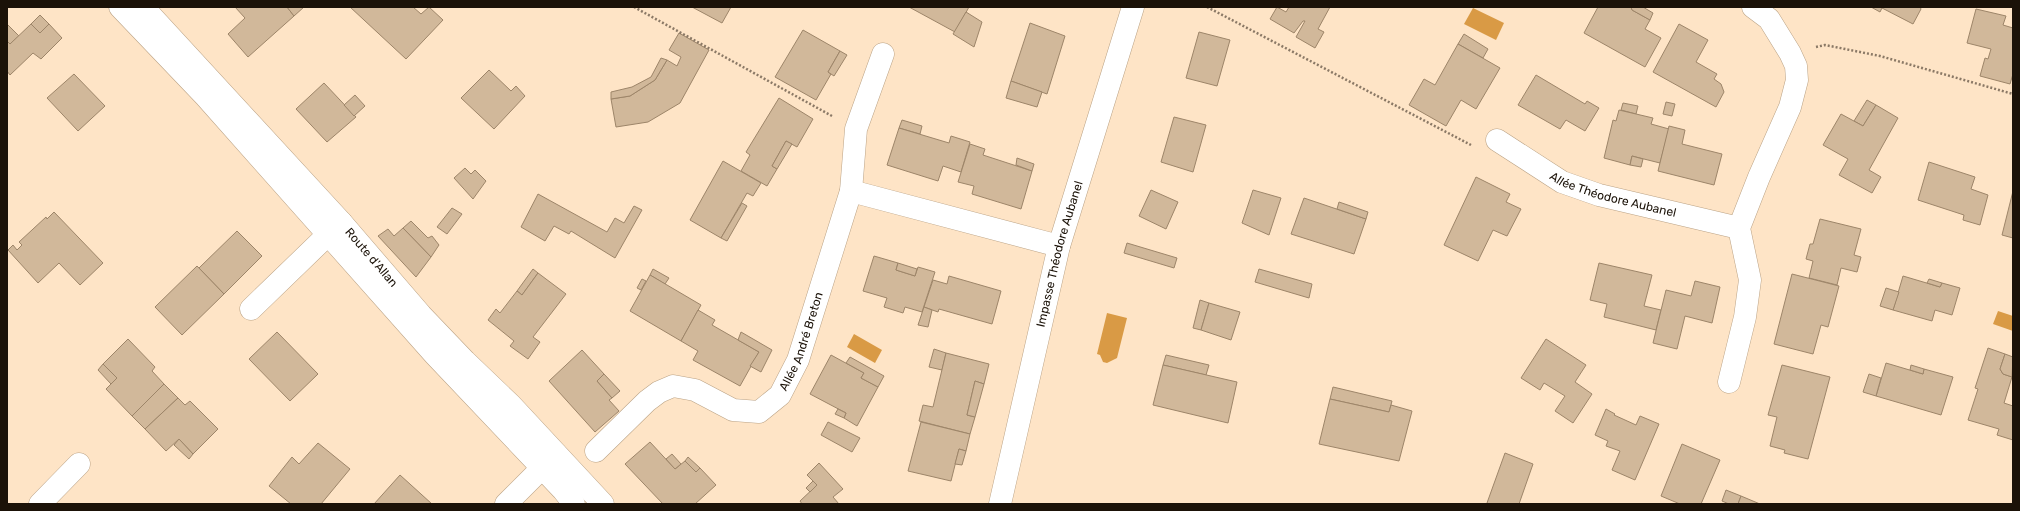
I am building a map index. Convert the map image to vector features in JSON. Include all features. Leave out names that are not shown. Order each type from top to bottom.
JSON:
[{"type":"street","name":"Route d'Allan","points":[[120,7],[206,98],[421,314],[549,461],[603,504]]},
{"type":"street","name":"Route d'Allan","points":[[143,7],[335,229]]},
{"type":"street","name":"Impasse Théodore Aubanel","points":[[1000,504],[1059,246],[1133,7]]},
{"type":"street","points":[[1729,382],[1745,316],[1750,280],[1739,228],[1759,177],[1790,107],[1797,80],[1796,66],[1790,53],[1769,19],[1753,7]]},
{"type":"street","name":"Allée André Breton","points":[[596,451],[647,401],[659,392],[673,386],[695,390],[732,410],[759,412],[780,395],[798,360],[852,191],[856,129],[883,54]]},
{"type":"street","name":"Allée Théodore Aubanel","points":[[1497,140],[1562,182],[1599,195],[1739,228]]},
{"type":"street","points":[[852,191],[1059,246]]},
{"type":"street","points":[[251,309],[335,229]]},
{"type":"street","name":"Route d'Allan","points":[[549,461],[574,504]]},
{"type":"street","points":[[506,504],[549,461]]},
{"type":"street","points":[[40,504],[79,464]]},
{"type":"path","points":[[634,7],[856,129]]},
{"type":"path","points":[[1207,7],[1475,147],[1497,140]]},
{"type":"path","points":[[1790,53],[1825,45],[1880,56],[2013,94]]},
{"type":"shaded area","points":[[1473,8],[1504,23],[1496,40],[1464,24]]},
{"type":"shaded area","points":[[1998,311],[2013,316],[2013,331],[1993,324]]},
{"type":"shaded area","points":[[1107,313],[1127,318],[1117,358],[1107,363],[1103,362],[1100,355],[1097,354]]},
{"type":"shaded area","points":[[854,334],[882,350],[875,363],[847,347]]},
{"type":"building","points":[[235,7],[287,7],[294,16],[248,57],[228,34],[245,18]]},
{"type":"building","points":[[287,7],[304,7],[294,16]]},
{"type":"building","points":[[350,7],[413,7],[421,14],[429,7],[443,20],[406,59]]},
{"type":"building","points":[[692,7],[731,7],[722,23]]},
{"type":"building","points":[[909,7],[969,7],[955,32]]},
{"type":"building","points":[[1277,7],[1286,12],[1289,7],[1330,7],[1318,29],[1324,32],[1315,48],[1296,37],[1305,21],[1303,21],[1294,33],[1270,19]]},
{"type":"building","points":[[1598,7],[1631,7],[1632,10],[1650,20],[1645,29],[1661,38],[1645,67],[1584,33]]},
{"type":"building","points":[[1631,7],[1643,7],[1653,13],[1650,20],[1632,10]]},
{"type":"building","points":[[1871,7],[1920,7],[1921,9],[1913,24],[1882,8],[1880,12]]},
{"type":"building","points":[[1976,9],[2006,16],[2003,25],[2013,28],[2013,74],[2010,84],[1980,76],[1985,58],[1988,59],[1991,49],[1967,43]]},
{"type":"building","points":[[966,12],[982,22],[974,47],[953,34]]},
{"type":"building","points":[[40,15],[49,24],[40,33],[31,24]]},
{"type":"building","points":[[1030,23],[1065,36],[1047,94],[1011,81]]},
{"type":"building","points":[[7,24],[19,36],[10,44],[7,41]]},
{"type":"building","points":[[31,24],[40,33],[49,24],[62,38],[41,59],[33,53],[10,75],[7,71],[7,41],[10,44]]},
{"type":"building","points":[[1679,24],[1708,40],[1696,62],[1717,74],[1714,79],[1721,84],[1724,92],[1716,107],[1653,72]]},
{"type":"building","points":[[803,30],[840,51],[828,72],[831,74],[816,100],[775,77]]},
{"type":"building","points":[[1199,32],[1230,40],[1217,86],[1186,78]]},
{"type":"building","points":[[679,33],[709,50],[680,103],[648,122],[616,127],[611,99],[630,96],[655,80],[667,60],[677,66],[681,57],[669,50]]},
{"type":"building","points":[[1464,34],[1488,49],[1483,58],[1458,44]]},
{"type":"building","points":[[1458,44],[1500,68],[1476,109],[1461,100],[1446,126],[1409,105],[1424,79],[1435,85]]},
{"type":"building","points":[[840,51],[847,55],[834,76],[828,72]]},
{"type":"building","points":[[661,58],[667,60],[655,80],[630,96],[611,99],[611,92],[632,87],[651,77]]},
{"type":"building","points":[[489,70],[511,91],[516,86],[525,96],[494,129],[461,98]]},
{"type":"building","points":[[74,74],[105,106],[78,131],[47,98]]},
{"type":"building","points":[[1536,75],[1585,104],[1587,101],[1599,108],[1585,131],[1566,120],[1560,129],[1518,105]]},
{"type":"building","points":[[1011,81],[1042,92],[1037,107],[1006,98]]},
{"type":"building","points":[[324,83],[356,117],[327,142],[296,109]]},
{"type":"building","points":[[355,95],[365,106],[354,116],[344,105]]},
{"type":"building","points":[[779,98],[813,119],[797,147],[786,141],[772,166],[777,169],[767,186],[741,171],[750,155],[746,152]]},
{"type":"building","points":[[1867,100],[1876,105],[1863,126],[1854,121]]},
{"type":"building","points":[[1666,102],[1675,104],[1672,116],[1663,114]]},
{"type":"building","points":[[1623,103],[1638,106],[1636,114],[1621,110]]},
{"type":"building","points":[[1876,105],[1898,118],[1869,170],[1881,177],[1872,193],[1839,175],[1848,159],[1823,145],[1841,114],[1863,126]]},
{"type":"building","points":[[1619,110],[1653,118],[1651,124],[1669,129],[1660,163],[1632,156],[1630,165],[1604,158],[1613,120],[1616,121]]},
{"type":"building","points":[[1174,117],[1206,125],[1193,172],[1161,162]]},
{"type":"building","points":[[902,120],[922,126],[920,134],[899,128]]},
{"type":"building","points":[[1669,126],[1685,130],[1682,144],[1722,154],[1714,185],[1658,171]]},
{"type":"building","points":[[899,128],[949,143],[951,136],[970,142],[961,172],[943,166],[938,181],[887,165]]},
{"type":"building","points":[[786,141],[792,144],[777,169],[772,166]]},
{"type":"building","points":[[970,144],[985,149],[983,155],[1032,171],[1021,209],[972,194],[974,186],[958,182]]},
{"type":"building","points":[[1632,156],[1643,159],[1641,167],[1630,165]]},
{"type":"building","points":[[1017,158],[1034,164],[1032,171],[1016,165]]},
{"type":"building","points":[[723,161],[761,183],[753,196],[747,193],[721,238],[690,220]]},
{"type":"building","points":[[1929,162],[1975,177],[1971,189],[1988,195],[1980,225],[1963,220],[1964,215],[1918,200]]},
{"type":"building","points":[[465,168],[471,174],[475,170],[486,181],[473,199],[454,178]]},
{"type":"building","points":[[1476,177],[1510,194],[1506,202],[1521,209],[1507,236],[1493,230],[1478,261],[1444,245]]},
{"type":"building","points":[[1151,190],[1178,202],[1166,229],[1139,216]]},
{"type":"building","points":[[1253,190],[1281,198],[1269,235],[1242,223]]},
{"type":"building","points":[[2013,191],[2013,238],[2002,235]]},
{"type":"building","points":[[538,194],[607,232],[615,218],[624,223],[634,206],[642,210],[615,258],[571,231],[569,234],[554,226],[545,241],[521,227]]},
{"type":"building","points":[[1304,198],[1366,219],[1354,254],[1291,234]]},
{"type":"building","points":[[1339,202],[1368,212],[1366,219],[1337,209]]},
{"type":"building","points":[[742,203],[747,206],[727,241],[721,238]]},
{"type":"building","points":[[452,208],[462,214],[447,234],[437,227]]},
{"type":"building","points":[[54,212],[103,263],[80,285],[59,263],[38,283],[8,250],[13,245],[17,250],[22,245],[19,242],[46,217],[47,219]]},
{"type":"building","points":[[1820,219],[1861,229],[1854,255],[1861,257],[1857,272],[1841,268],[1837,285],[1809,278],[1813,261],[1806,259],[1810,244],[1813,244]]},
{"type":"building","points":[[411,221],[428,238],[432,236],[439,245],[431,257],[403,228]]},
{"type":"building","points":[[403,228],[431,257],[416,277],[378,236],[388,229],[394,236]]},
{"type":"building","points":[[237,231],[262,256],[224,294],[199,268]]},
{"type":"building","points":[[1127,243],[1177,258],[1174,268],[1124,253]]},
{"type":"building","points":[[874,256],[898,263],[896,270],[915,276],[918,267],[935,272],[922,312],[905,307],[903,313],[884,307],[887,298],[863,291]]},
{"type":"building","points":[[898,263],[917,269],[915,276],[896,270]]},
{"type":"building","points":[[1599,263],[1652,275],[1644,306],[1661,310],[1656,330],[1604,317],[1607,304],[1590,300]]},
{"type":"building","points":[[197,266],[224,294],[182,335],[155,307]]},
{"type":"building","points":[[533,269],[538,273],[522,295],[517,291]]},
{"type":"building","points":[[653,269],[669,278],[665,284],[650,275]]},
{"type":"building","points":[[1259,269],[1312,284],[1309,298],[1255,282]]},
{"type":"building","points":[[538,273],[566,294],[533,337],[540,342],[528,359],[510,346],[514,341],[488,320],[496,309],[500,313],[517,291],[522,295]]},
{"type":"building","points":[[1792,274],[1839,286],[1828,327],[1821,325],[1813,354],[1774,344]]},
{"type":"building","points":[[650,275],[701,305],[681,341],[630,311]]},
{"type":"building","points":[[949,276],[1001,291],[992,324],[939,309],[938,312],[924,307],[933,280],[947,284]]},
{"type":"building","points":[[1903,276],[1940,287],[1942,283],[1960,288],[1952,315],[1935,310],[1932,321],[1893,310]]},
{"type":"building","points":[[642,279],[646,281],[641,290],[637,288]]},
{"type":"building","points":[[1929,279],[1942,283],[1940,287],[1927,283]]},
{"type":"building","points":[[1695,281],[1720,287],[1712,323],[1685,316],[1677,349],[1653,343],[1666,290],[1691,296]]},
{"type":"building","points":[[1886,288],[1899,292],[1893,310],[1880,306]]},
{"type":"building","points":[[1200,300],[1209,303],[1201,330],[1193,328]]},
{"type":"building","points":[[1209,303],[1240,312],[1231,340],[1201,330]]},
{"type":"building","points":[[924,307],[932,310],[928,327],[918,325]]},
{"type":"building","points":[[698,310],[715,320],[712,325],[759,352],[740,386],[693,360],[698,351],[681,341]]},
{"type":"building","points":[[277,332],[318,374],[290,401],[249,359]]},
{"type":"building","points":[[741,332],[772,350],[761,372],[750,366],[759,352],[738,340]]},
{"type":"building","points":[[128,339],[155,367],[152,371],[164,384],[132,416],[106,389],[117,378],[103,364]]},
{"type":"building","points":[[1546,339],[1586,365],[1575,382],[1592,394],[1573,423],[1555,411],[1565,396],[1544,383],[1540,390],[1521,378]]},
{"type":"building","points":[[1988,348],[2005,354],[2000,369],[2003,374],[2012,377],[2004,403],[2013,406],[2013,440],[1997,435],[1999,429],[1968,420],[1978,389],[1975,388]]},
{"type":"building","points":[[934,349],[946,353],[942,370],[929,367]]},
{"type":"building","points":[[582,350],[604,374],[597,381],[612,398],[609,400],[619,411],[595,432],[549,381]]},
{"type":"building","points":[[946,353],[989,364],[984,384],[975,381],[967,415],[975,417],[970,434],[919,421],[923,405],[933,407]]},
{"type":"building","points":[[2005,354],[2013,357],[2012,377],[2003,374],[2000,369]]},
{"type":"building","points":[[831,355],[864,373],[861,378],[878,387],[857,426],[844,418],[846,413],[810,394]]},
{"type":"building","points":[[1166,355],[1209,365],[1206,375],[1163,365]]},
{"type":"building","points":[[850,357],[884,376],[878,387],[861,378],[864,373],[846,363]]},
{"type":"building","points":[[1886,363],[1923,374],[1924,369],[1953,377],[1941,415],[1876,396]]},
{"type":"building","points":[[103,364],[117,378],[111,384],[98,370]]},
{"type":"building","points":[[1163,365],[1237,382],[1228,423],[1153,405]]},
{"type":"building","points":[[1782,365],[1830,377],[1808,459],[1784,453],[1785,450],[1770,446],[1777,417],[1768,415]]},
{"type":"building","points":[[1911,365],[1924,369],[1923,374],[1910,370]]},
{"type":"building","points":[[604,374],[620,391],[612,398],[597,381]]},
{"type":"building","points":[[1869,374],[1881,378],[1876,396],[1863,392]]},
{"type":"building","points":[[975,381],[984,384],[975,417],[967,415]]},
{"type":"building","points":[[164,384],[178,398],[145,429],[132,416]]},
{"type":"building","points":[[1333,387],[1392,401],[1389,412],[1330,399]]},
{"type":"building","points":[[178,398],[185,405],[190,401],[218,429],[193,454],[179,439],[166,451],[145,429]]},
{"type":"building","points":[[1330,399],[1389,412],[1391,405],[1412,411],[1399,461],[1319,444]]},
{"type":"building","points":[[838,409],[846,413],[844,418],[835,414]]},
{"type":"building","points":[[1606,409],[1615,414],[1614,415],[1636,425],[1640,416],[1659,424],[1635,480],[1612,470],[1620,451],[1606,446],[1608,441],[1595,435]]},
{"type":"building","points":[[828,422],[860,438],[852,452],[821,435]]},
{"type":"building","points":[[921,422],[970,434],[966,451],[959,449],[951,481],[908,471]]},
{"type":"building","points":[[179,439],[193,454],[189,459],[174,445]]},
{"type":"building","points":[[650,442],[675,469],[685,461],[696,472],[700,468],[716,485],[695,504],[663,504],[625,464]]},
{"type":"building","points":[[318,443],[350,469],[321,504],[291,504],[269,486],[292,457],[299,464]]},
{"type":"building","points":[[1682,444],[1720,460],[1701,504],[1680,504],[1661,496]]},
{"type":"building","points":[[959,449],[966,451],[962,465],[955,464]]},
{"type":"building","points":[[1505,453],[1533,464],[1519,504],[1489,504],[1487,503]]},
{"type":"building","points":[[672,454],[681,464],[675,469],[666,459]]},
{"type":"building","points":[[688,457],[700,468],[696,472],[685,461]]},
{"type":"building","points":[[819,463],[843,489],[833,497],[839,504],[802,504],[800,501],[817,485],[807,475]]},
{"type":"building","points":[[400,475],[432,504],[374,504]]},
{"type":"building","points":[[813,481],[817,485],[810,492],[806,488]]},
{"type":"building","points":[[1726,490],[1741,496],[1738,504],[1729,504],[1722,501]]},
{"type":"building","points":[[1741,496],[1760,504],[1738,504]]}]
